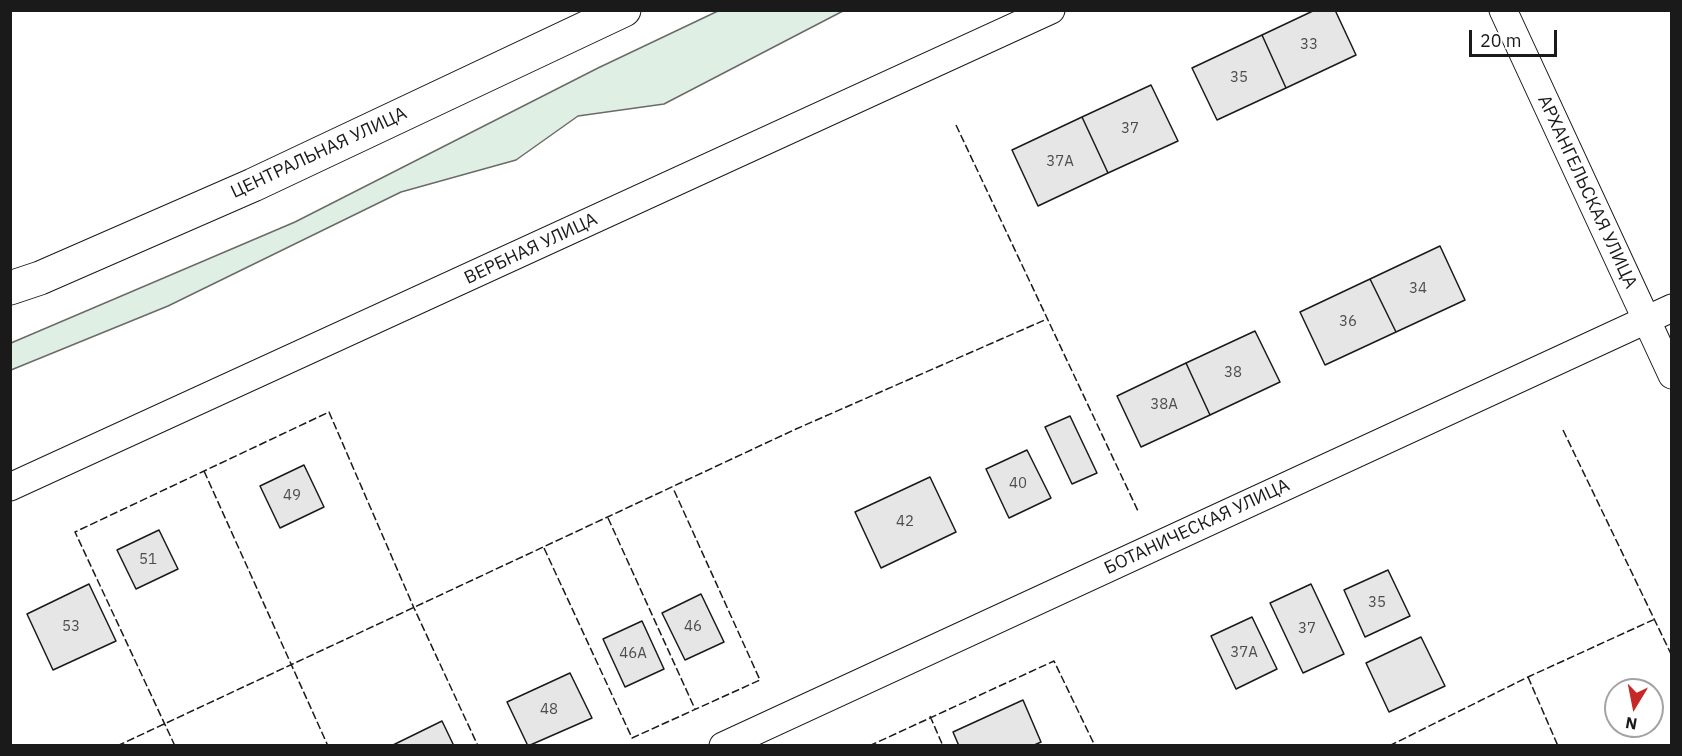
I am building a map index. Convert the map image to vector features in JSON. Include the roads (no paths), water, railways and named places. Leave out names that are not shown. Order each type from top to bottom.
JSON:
[{"type":"street","name":"ЦЕНТРАЛЬНАЯ УЛИЦА","points":[[10,288],[40,278],[252,185],[624,10]]},
{"type":"street","name":"ВЕРБНАЯ УЛИЦА","points":[[10,487],[1051,10]]},
{"type":"street","name":"АРХАНГЕЛЬСКАЯ УЛИЦА","points":[[1503,10],[1671,375]]},
{"type":"street","name":"БОТАНИЧЕСКАЯ УЛИЦА","points":[[723,746],[1671,308]]}]
